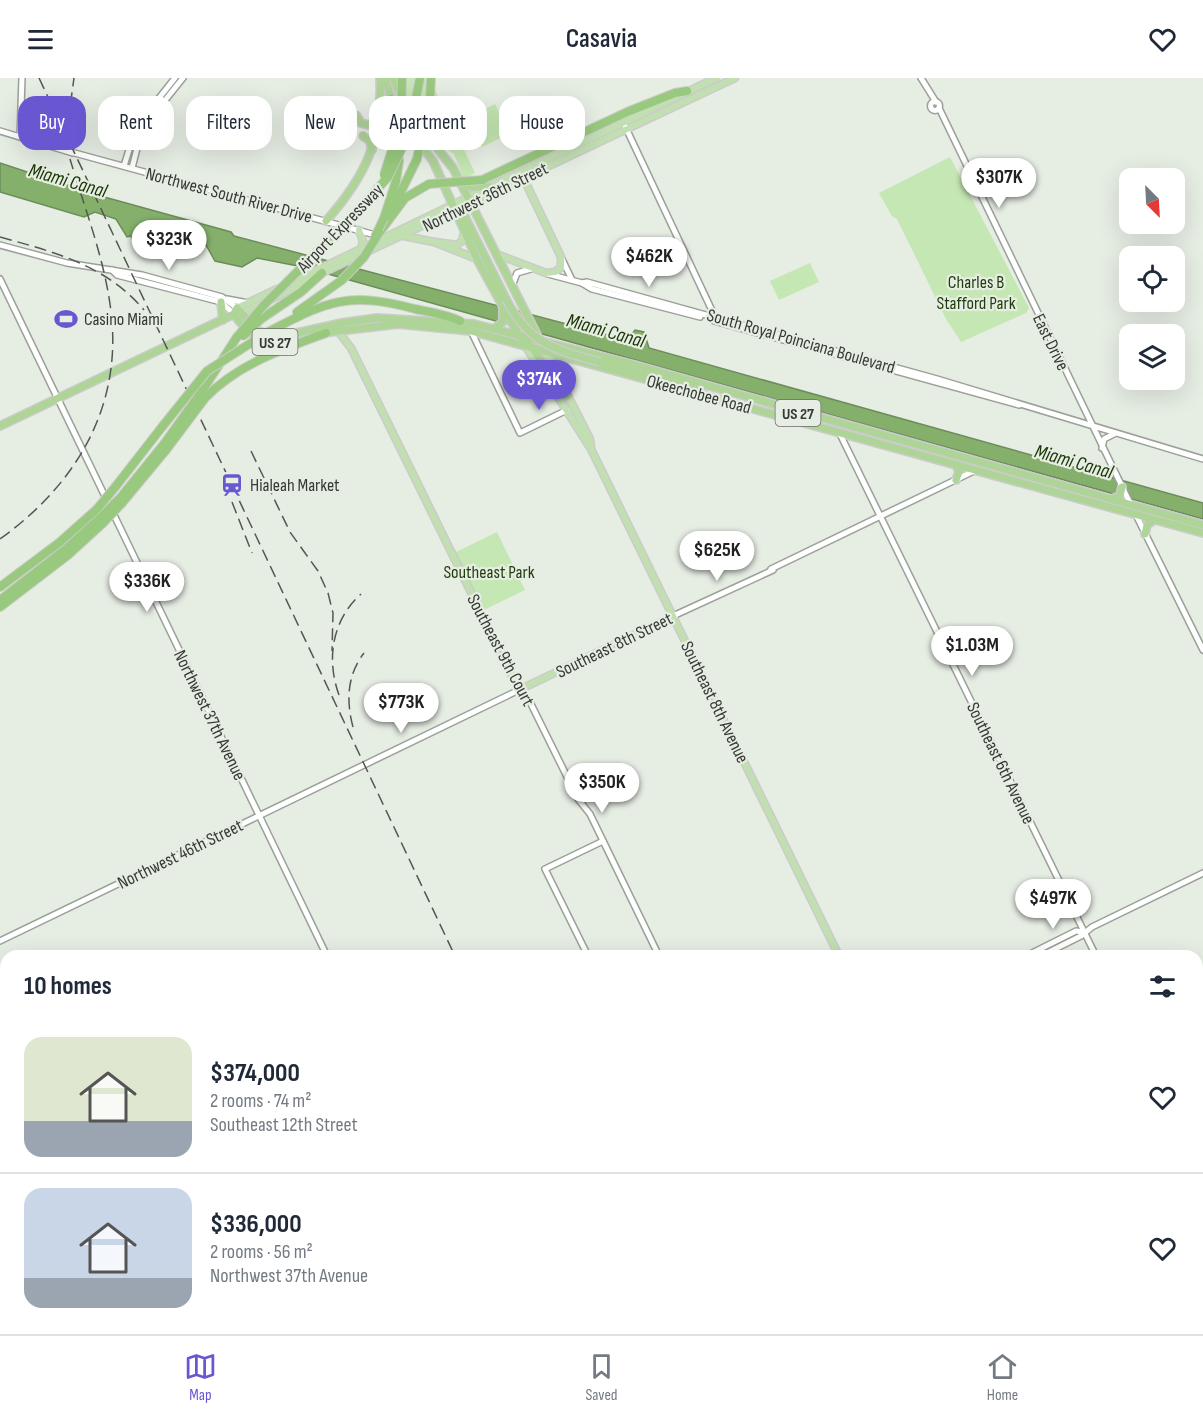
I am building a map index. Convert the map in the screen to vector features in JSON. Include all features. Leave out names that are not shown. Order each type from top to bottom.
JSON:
[{"type":"highway","points":[[380,78],[380,96]]},
{"type":"highway","points":[[385,78],[390,96]]},
{"type":"highway","points":[[393,78],[411,115],[443,154],[459,180],[546,353]]},
{"type":"highway","points":[[386,176],[399,134],[402,78]]},
{"type":"highway","name":"Airport Expressway","points":[[0,600],[67,548],[122,500],[204,394],[238,338],[282,287],[370,199],[386,176],[409,133],[420,78]]},
{"type":"highway","points":[[371,247],[417,159],[429,110],[431,78]]},
{"type":"highway","points":[[387,219],[410,195],[429,184],[482,180],[627,112],[675,93],[689,91]]},
{"type":"highway","points":[[357,117],[361,123],[369,125]]},
{"type":"highway","points":[[363,136],[369,140]]},
{"type":"highway","points":[[326,221],[354,186],[372,150]]},
{"type":"highway","points":[[387,219],[396,181],[399,161],[398,150]]},
{"type":"highway","points":[[424,150],[455,208],[477,259],[503,303],[521,325],[538,340],[559,351],[768,412]]},
{"type":"highway","points":[[459,180],[474,188],[491,187]]},
{"type":"highway","points":[[455,208],[464,215],[513,326],[562,394],[568,396]]},
{"type":"highway","name":"Airport Expressway","points":[[0,587],[67,536],[100,517],[116,486],[207,371],[293,316],[342,280],[382,235],[387,219]]},
{"type":"highway","points":[[238,338],[301,292],[322,271]]},
{"type":"highway","points":[[293,316],[325,304],[360,298],[384,301],[460,321]]},
{"type":"highway","points":[[223,301],[223,320]]},
{"type":"highway","points":[[495,328],[502,323],[503,303]]},
{"type":"highway","name":"Northwest 36th Street","points":[[0,426],[238,312]]},
{"type":"highway","name":"Okeechobee Road","points":[[238,312],[261,334],[279,337],[361,320],[402,317],[460,321],[537,336],[996,467],[1115,498],[1203,525]]},
{"type":"highway","name":"Okeechobee Road","points":[[238,312],[249,332],[268,341],[348,328],[412,324],[471,331],[1203,533]]},
{"type":"highway","points":[[348,328],[361,320]]},
{"type":"highway","points":[[204,394],[249,365],[287,347],[326,333]]},
{"type":"highway","points":[[553,366],[560,357]]},
{"type":"highway","points":[[956,464],[959,472],[956,480]]},
{"type":"highway","points":[[976,470],[996,467]]},
{"type":"highway","points":[[1115,498],[1122,487]]},
{"type":"highway","points":[[0,607],[68,555],[100,517]]},
{"type":"highway","points":[[1145,534],[1147,525],[1154,520]]},
{"type":"main road","name":"Northwest 36th Street","points":[[585,140],[716,78]]},
{"type":"main road","name":"Northwest 36th Street","points":[[238,312],[249,303],[282,287],[404,236],[469,201],[524,179],[735,78]]},
{"type":"main road","points":[[679,104],[683,95],[689,91]]},
{"type":"main road","name":"Northwest 36th Street","points":[[469,201],[491,187],[564,150]]},
{"type":"main road","points":[[575,154],[576,150]]},
{"type":"main road","points":[[529,167],[524,179],[561,258],[559,270],[546,273]]},
{"type":"main road","name":"Northwest 36th Street","points":[[238,312],[322,271],[340,258],[361,249],[382,235],[455,208]]},
{"type":"main road","points":[[404,236],[421,219]]},
{"type":"main road","points":[[427,225],[426,233],[434,242],[477,259]]},
{"type":"main road","points":[[358,230],[363,242],[361,249]]},
{"type":"main road","points":[[382,235],[404,236],[457,245],[462,241],[464,233]]},
{"type":"main road","name":"South Royal Poinciana Boulevard","points":[[495,254],[546,273]]},
{"type":"main road","name":"Southeast 9th Court","points":[[348,328],[348,342]]},
{"type":"main road","name":"Southeast 9th Court","points":[[336,330],[348,342],[519,690]]},
{"type":"main road","points":[[530,348],[591,449]]},
{"type":"main road","points":[[546,353],[590,439],[591,449]]},
{"type":"main road","name":"Southeast 8th Avenue","points":[[591,449],[836,950]]},
{"type":"main road","name":"Southeast 8th Street","points":[[519,690],[673,616]]},
{"type":"street","points":[[21,96],[22,78]]},
{"type":"street","points":[[163,96],[175,78]]},
{"type":"street","points":[[167,96],[183,78]]},
{"type":"street","name":"East Drive","points":[[921,78],[1203,650]]},
{"type":"street","points":[[623,122],[716,320]]},
{"type":"street","name":"Northwest South River Drive","points":[[0,131],[18,136]]},
{"type":"street","name":"Northwest South River Drive","points":[[65,150],[104,163],[132,168],[382,235]]},
{"type":"street","points":[[124,166],[129,150]]},
{"type":"street","points":[[132,168],[136,150]]},
{"type":"street","points":[[0,245],[58,261],[111,270],[117,275],[186,290],[223,301],[249,303]]},
{"type":"street","points":[[561,258],[572,280]]},
{"type":"street","points":[[512,288],[517,273],[531,269]]},
{"type":"street","name":"South Royal Poinciana Boulevard","points":[[546,273],[582,283],[587,282],[716,320],[937,379],[1203,459]]},
{"type":"street","name":"Northwest 37th Avenue","points":[[0,279],[324,950]]},
{"type":"street","points":[[223,301],[238,312]]},
{"type":"street","points":[[471,331],[520,433],[567,410]]},
{"type":"street","points":[[1080,423],[1098,440]]},
{"type":"street","name":"Southeast 6th Avenue","points":[[839,432],[1093,950]]},
{"type":"street","points":[[1102,448],[1106,437],[1115,433]]},
{"type":"street","name":"Southeast 8th Street","points":[[673,616],[976,470]]},
{"type":"street","name":"Southeast 8th Street","points":[[360,767],[519,690]]},
{"type":"street","name":"Southeast 9th Court","points":[[519,690],[529,700],[578,799],[590,814],[655,950]]},
{"type":"street","name":"Northwest 46th Street","points":[[0,941],[360,767]]},
{"type":"street","points":[[585,950],[545,869],[603,841]]},
{"type":"street","points":[[1052,950],[1203,873]]},
{"type":"street","points":[[1038,950],[1076,931],[1084,932]]},
{"type":"green space","points":[[397,78],[425,78],[438,96],[405,96]]},
{"type":"green space","points":[[495,104],[499,113],[499,139],[487,145],[487,108]]},
{"type":"green space","points":[[448,150],[464,150],[475,173],[464,179],[454,154]]},
{"type":"green space","name":"Charles B Stafford Park","points":[[950,157],[1029,308],[1026,313],[961,342],[946,319],[897,219],[892,216],[879,193]]},
{"type":"green space","points":[[810,263],[819,282],[779,300],[770,281]]},
{"type":"green space","name":"Southeast Park","points":[[497,532],[525,590],[482,611],[454,553]]},
{"type":"shaded area","points":[[0,163],[97,195],[231,232],[234,236],[627,340],[635,330],[644,332],[649,348],[1203,503],[1203,519],[303,267],[257,258],[242,267],[215,261],[206,245],[151,230],[144,251],[136,249],[131,236],[127,237],[116,219],[95,212],[84,217],[0,192]]},
{"type":"railway","points":[[39,78],[452,950]]},
{"type":"railway","points":[[72,96],[74,78]]},
{"type":"railway","points":[[0,539],[28,517],[52,493],[73,466],[90,438],[102,407],[110,375],[113,340],[107,286],[70,159]]},
{"type":"railway","points":[[0,237],[40,248],[96,271],[113,282],[144,310]]},
{"type":"railway","points":[[251,451],[290,532],[318,571],[328,593],[333,613],[332,651]]},
{"type":"railway","points":[[232,502],[252,553]]},
{"type":"railway","points":[[339,695],[333,668],[334,641],[344,616],[361,594]]},
{"type":"railway","points":[[353,727],[349,708],[351,679],[364,653]]},
{"type":"place","name":"Casino Miami","points":[[66,319]]},
{"type":"place","name":"Hialeah Market","points":[[232,485]]},
{"type":"water label","name":"Miami Canal","points":[[68,180]]},
{"type":"water label","name":"Miami Canal","points":[[606,330]]},
{"type":"water label","name":"Miami Canal","points":[[1074,461]]}]
